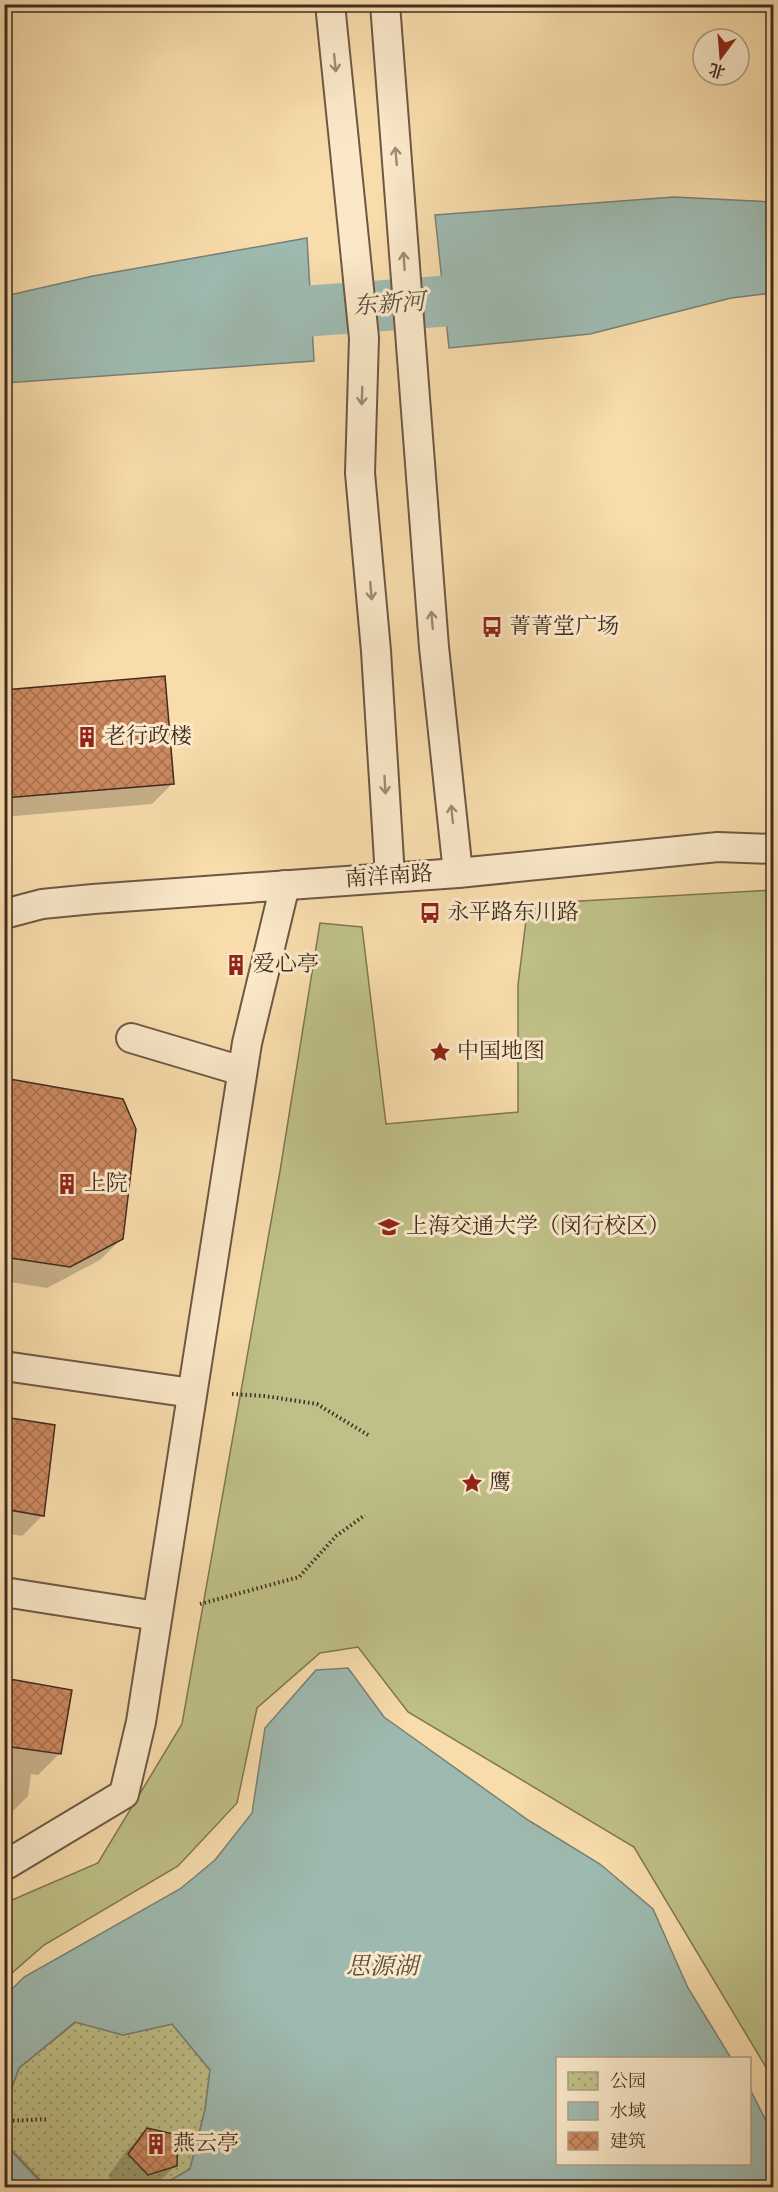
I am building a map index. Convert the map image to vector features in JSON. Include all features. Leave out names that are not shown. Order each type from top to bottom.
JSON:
[{"type":"lane","points":[[330,4],[350,219],[364,338],[360,473],[376,651],[390,877]]},
{"type":"lane","points":[[385,4],[434,647],[458,873]]},
{"type":"lane","name":"南洋南路","points":[[4,914],[42,904],[82,900],[458,873],[718,847],[774,849]]},
{"type":"lane","points":[[4,1866],[124,1794],[141,1722],[242,1071],[285,885]]},
{"type":"lane","points":[[131,1038],[242,1071]]},
{"type":"lane","points":[[4,1366],[192,1393]]},
{"type":"lane","points":[[4,1592],[158,1616]]},
{"type":"path","points":[[192,1393],[265,1396],[317,1404],[368,1435]]},
{"type":"path","points":[[158,1616],[299,1577],[336,1536],[365,1515]]},
{"type":"path","points":[[4,2121],[49,2119]]},
{"type":"green space","points":[[773,890],[773,2079],[634,1847],[408,1712],[358,1647],[320,1653],[257,1708],[237,1803],[178,1866],[44,1945],[5,1979],[5,1903],[98,1863],[182,1724],[280,1171],[320,923],[362,927],[386,1124],[518,1112],[518,985],[528,904]]},
{"type":"green space","points":[[76,2022],[123,2035],[172,2024],[210,2070],[205,2110],[190,2169],[159,2187],[47,2187],[5,2143],[5,2106],[19,2068]]},
{"type":"water","points":[[674,197],[773,202],[773,293],[731,298],[590,334],[449,348],[435,215]]},
{"type":"water","points":[[307,238],[314,361],[5,383],[5,296],[93,276]]},
{"type":"water","name":"思源湖","points":[[348,1668],[384,1717],[528,1820],[600,1864],[653,1909],[688,1988],[730,2057],[556,2057],[556,2165],[751,2165],[751,2091],[773,2135],[773,2187],[159,2187],[190,2169],[205,2110],[210,2070],[172,2024],[123,2035],[75,2022],[19,2068],[5,2106],[5,1996],[24,1977],[180,1889],[215,1860],[252,1813],[265,1728],[316,1670]]},
{"type":"water","points":[[4,2143],[44,2186],[47,2187],[5,2187]]},
{"type":"building","name":"老行政楼","points":[[165,676],[174,784],[4,798],[4,690]]},
{"type":"building","name":"上院","points":[[4,1078],[123,1099],[136,1129],[123,1239],[70,1267],[4,1257]]},
{"type":"building","points":[[4,1417],[55,1425],[44,1516],[4,1509]]},
{"type":"building","points":[[4,1678],[72,1690],[61,1754],[4,1746]]},
{"type":"building","name":"燕云亭","points":[[147,2128],[178,2135],[177,2166],[148,2175],[128,2154]]},
{"type":"waterway","name":"东新河","points":[[242,316],[513,296]]},
{"type":"place","name":"菁菁堂广场","points":[[492,627]]},
{"type":"place","name":"老行政楼","points":[[87,737]]},
{"type":"place","name":"永平路东川路","points":[[430,913]]},
{"type":"place","name":"爱心亭","points":[[236,965]]},
{"type":"place","name":"中国地图","points":[[440,1052]]},
{"type":"place","name":"上院","points":[[67,1184]]},
{"type":"place","name":"上海交通大学（闵行校区）","points":[[389,1227]]},
{"type":"place","name":"鹰","points":[[472,1483]]},
{"type":"place","name":"燕云亭","points":[[156,2144]]}]
